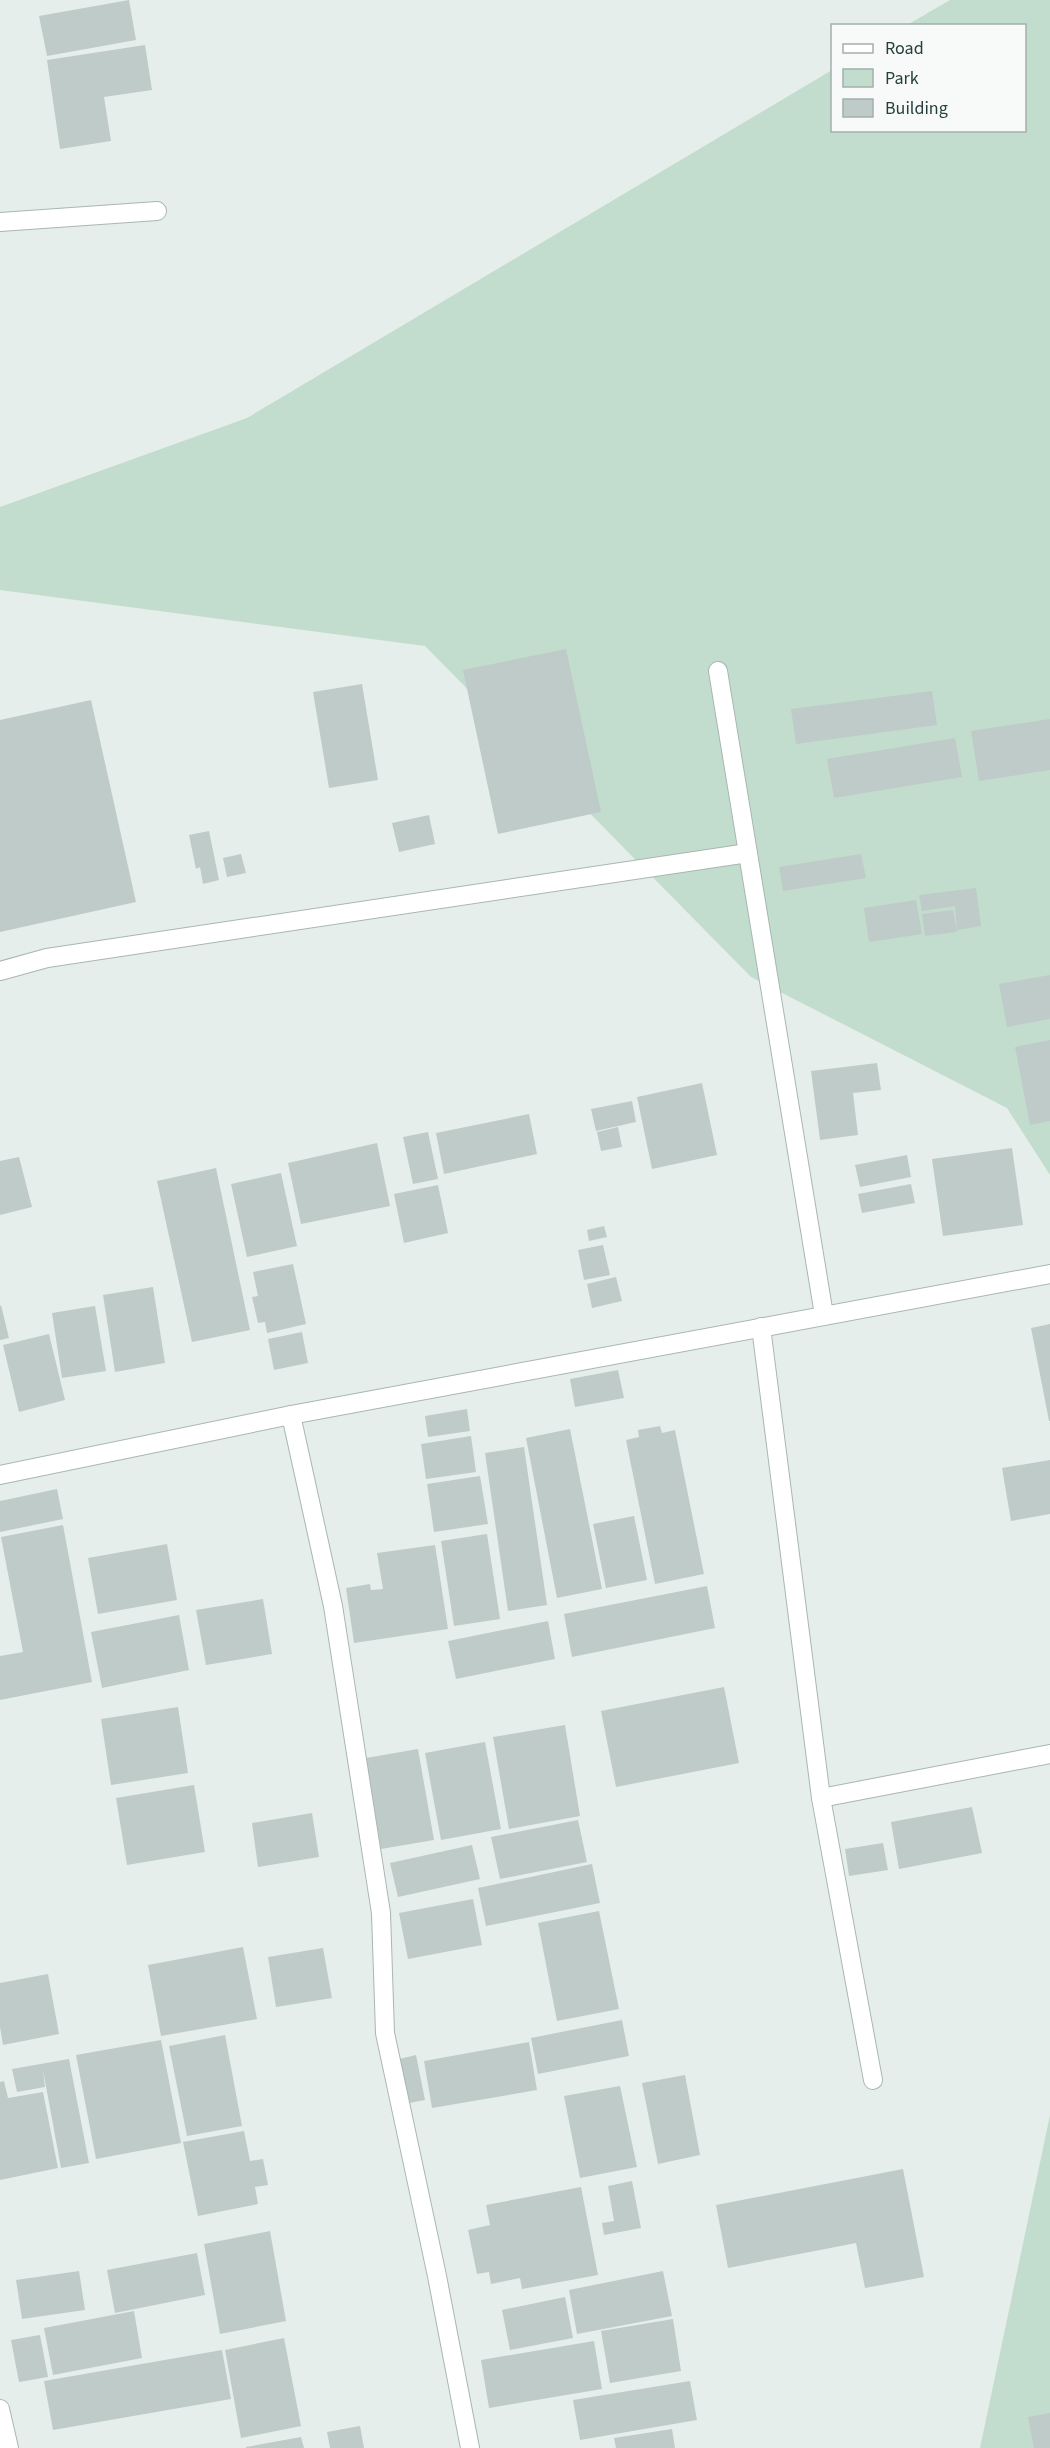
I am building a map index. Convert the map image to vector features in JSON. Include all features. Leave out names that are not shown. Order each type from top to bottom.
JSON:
[{"type":"street","points":[[0,222],[157,211]]},
{"type":"street","points":[[718,671],[824,1315]]},
{"type":"street","points":[[0,971],[47,957],[748,853]]},
{"type":"street","points":[[0,1476],[291,1415],[1050,1274]]},
{"type":"street","points":[[761,1327],[821,1798],[873,2080]]},
{"type":"street","points":[[291,1415],[333,1606],[381,1913],[385,2033],[437,2276],[470,2448]]},
{"type":"street","points":[[821,1798],[1050,1754]]},
{"type":"street","points":[[0,2409],[9,2448]]},
{"type":"green space","points":[[950,0],[1050,0],[1050,1175],[1007,1108],[751,977],[425,646],[0,590],[0,507],[247,418],[831,71],[831,132],[1026,132],[1026,24],[909,24]]},
{"type":"green space","points":[[1050,2115],[1050,2448],[980,2448]]},
{"type":"building","points":[[129,0],[136,40],[47,56],[39,16]]},
{"type":"building","points":[[145,45],[152,90],[104,97],[111,141],[60,149],[47,60]]},
{"type":"building","points":[[566,649],[601,812],[498,834],[463,670]]},
{"type":"building","points":[[362,684],[378,780],[329,788],[313,692]]},
{"type":"building","points":[[932,691],[937,725],[796,744],[791,709]]},
{"type":"building","points":[[91,700],[136,902],[0,932],[0,720]]},
{"type":"building","points":[[1050,719],[1050,770],[979,781],[971,731]]},
{"type":"building","points":[[955,738],[962,777],[834,798],[827,759]]},
{"type":"building","points":[[429,815],[435,844],[399,852],[392,823]]},
{"type":"building","points":[[209,831],[219,880],[203,884],[200,867],[196,869],[189,835]]},
{"type":"building","points":[[241,854],[246,873],[227,877],[223,858]]},
{"type":"building","points":[[861,854],[866,878],[783,891],[779,867]]},
{"type":"building","points":[[976,888],[981,926],[957,930],[955,906],[922,911],[919,895]]},
{"type":"building","points":[[916,900],[922,934],[869,942],[864,908]]},
{"type":"building","points":[[953,910],[957,932],[925,936],[922,914]]},
{"type":"building","points":[[1050,975],[1050,1019],[1007,1027],[999,984]]},
{"type":"building","points":[[1050,1040],[1050,1121],[1030,1125],[1015,1047]]},
{"type":"building","points":[[877,1063],[881,1090],[853,1093],[858,1135],[820,1140],[811,1071]]},
{"type":"building","points":[[702,1083],[717,1155],[652,1169],[637,1097]]},
{"type":"building","points":[[632,1101],[636,1122],[596,1131],[591,1109]]},
{"type":"building","points":[[529,1114],[537,1154],[444,1174],[436,1133]]},
{"type":"building","points":[[618,1127],[622,1147],[601,1151],[597,1132]]},
{"type":"building","points":[[428,1132],[438,1179],[413,1184],[403,1137]]},
{"type":"building","points":[[377,1143],[390,1206],[301,1224],[288,1163]]},
{"type":"building","points":[[1012,1148],[1023,1225],[943,1236],[932,1159]]},
{"type":"building","points":[[907,1155],[911,1177],[860,1187],[855,1165]]},
{"type":"building","points":[[19,1157],[32,1207],[0,1215],[0,1161]]},
{"type":"building","points":[[216,1168],[250,1330],[192,1342],[157,1181]]},
{"type":"building","points":[[281,1173],[297,1246],[247,1257],[231,1184]]},
{"type":"building","points":[[911,1184],[915,1203],[862,1213],[858,1194]]},
{"type":"building","points":[[438,1185],[448,1233],[404,1243],[394,1194]]},
{"type":"building","points":[[604,1226],[607,1237],[589,1241],[587,1230]]},
{"type":"building","points":[[603,1245],[610,1275],[584,1280],[578,1250]]},
{"type":"building","points":[[293,1264],[306,1324],[267,1333],[265,1322],[258,1323],[252,1297],[258,1296],[253,1272]]},
{"type":"building","points":[[616,1277],[622,1301],[592,1308],[587,1284]]},
{"type":"building","points":[[153,1287],[165,1363],[115,1372],[103,1295]]},
{"type":"building","points":[[0,1306],[9,1338],[0,1340]]},
{"type":"building","points":[[95,1306],[106,1371],[62,1378],[52,1313]]},
{"type":"building","points":[[1050,1324],[1050,1421],[1049,1421],[1031,1328]]},
{"type":"building","points":[[302,1332],[308,1363],[274,1370],[268,1339]]},
{"type":"building","points":[[49,1334],[65,1400],[19,1412],[3,1345]]},
{"type":"building","points":[[618,1370],[624,1398],[575,1407],[570,1379]]},
{"type":"building","points":[[467,1409],[470,1431],[428,1437],[425,1416]]},
{"type":"building","points":[[660,1426],[662,1433],[675,1430],[704,1574],[655,1584],[626,1440],[639,1437],[638,1430]]},
{"type":"building","points":[[570,1429],[602,1589],[557,1598],[526,1438]]},
{"type":"building","points":[[471,1436],[476,1472],[426,1479],[421,1444]]},
{"type":"building","points":[[524,1447],[547,1605],[508,1611],[485,1453]]},
{"type":"building","points":[[1050,1460],[1050,1514],[1011,1521],[1002,1468]]},
{"type":"building","points":[[480,1476],[488,1524],[434,1532],[427,1484]]},
{"type":"building","points":[[57,1489],[63,1519],[0,1532],[0,1501]]},
{"type":"building","points":[[634,1516],[647,1580],[606,1588],[593,1524]]},
{"type":"building","points":[[63,1525],[92,1682],[0,1700],[0,1656],[23,1652],[1,1537]]},
{"type":"building","points":[[487,1534],[500,1619],[454,1626],[441,1541]]},
{"type":"building","points":[[167,1544],[177,1600],[98,1614],[88,1558]]},
{"type":"building","points":[[435,1545],[448,1629],[354,1643],[346,1588],[370,1584],[371,1590],[383,1589],[377,1553]]},
{"type":"building","points":[[707,1586],[715,1628],[572,1657],[564,1614]]},
{"type":"building","points":[[263,1599],[272,1654],[206,1665],[196,1610]]},
{"type":"building","points":[[179,1615],[189,1670],[102,1688],[91,1632]]},
{"type":"building","points":[[548,1621],[555,1659],[456,1679],[448,1641]]},
{"type":"building","points":[[724,1687],[739,1763],[616,1787],[601,1711]]},
{"type":"building","points":[[178,1707],[188,1773],[111,1785],[101,1719]]},
{"type":"building","points":[[565,1725],[580,1816],[509,1829],[493,1737]]},
{"type":"building","points":[[485,1742],[501,1829],[441,1840],[425,1753]]},
{"type":"building","points":[[418,1749],[434,1840],[381,1849],[366,1758]]},
{"type":"building","points":[[194,1785],[205,1852],[127,1865],[116,1798]]},
{"type":"building","points":[[972,1807],[982,1853],[899,1869],[891,1822]]},
{"type":"building","points":[[312,1813],[319,1857],[258,1867],[252,1823]]},
{"type":"building","points":[[578,1820],[587,1862],[500,1879],[491,1837]]},
{"type":"building","points":[[883,1843],[888,1870],[849,1876],[845,1849]]},
{"type":"building","points":[[472,1845],[480,1879],[398,1897],[390,1863]]},
{"type":"building","points":[[592,1864],[600,1903],[486,1926],[478,1888]]},
{"type":"building","points":[[473,1899],[482,1945],[408,1959],[399,1913]]},
{"type":"building","points":[[599,1911],[619,2009],[557,2021],[538,1923]]},
{"type":"building","points":[[243,1947],[257,2019],[161,2036],[148,1965]]},
{"type":"building","points":[[323,1948],[332,1998],[276,2007],[268,1957]]},
{"type":"building","points":[[48,1974],[59,2034],[3,2045],[0,2027],[0,1983]]},
{"type":"building","points":[[622,2020],[629,2056],[538,2074],[531,2038]]},
{"type":"building","points":[[225,2035],[242,2126],[187,2136],[169,2046]]},
{"type":"building","points":[[161,2040],[181,2143],[96,2159],[76,2055]]},
{"type":"building","points":[[529,2042],[537,2090],[432,2108],[424,2061]]},
{"type":"building","points":[[416,2055],[425,2100],[404,2104],[395,2060]]},
{"type":"building","points":[[69,2059],[89,2163],[61,2168],[43,2070],[45,2087],[17,2092],[12,2069]]},
{"type":"building","points":[[685,2075],[700,2155],[658,2164],[642,2083]]},
{"type":"building","points":[[4,2081],[8,2098],[43,2092],[58,2168],[0,2180],[0,2082]]},
{"type":"building","points":[[620,2086],[637,2167],[580,2178],[564,2096]]},
{"type":"building","points":[[244,2131],[250,2161],[263,2159],[268,2185],[255,2187],[258,2204],[198,2216],[183,2142]]},
{"type":"building","points":[[903,2169],[924,2277],[865,2288],[856,2243],[728,2268],[716,2205]]},
{"type":"building","points":[[632,2181],[641,2228],[604,2235],[602,2223],[614,2221],[608,2186]]},
{"type":"building","points":[[581,2187],[598,2275],[522,2289],[520,2278],[491,2284],[489,2272],[477,2274],[468,2230],[490,2225],[486,2205]]},
{"type":"building","points":[[270,2231],[286,2321],[220,2334],[204,2244]]},
{"type":"building","points":[[197,2253],[205,2295],[115,2313],[107,2270]]},
{"type":"building","points":[[79,2271],[85,2310],[22,2319],[16,2280]]},
{"type":"building","points":[[663,2271],[672,2316],[577,2334],[569,2290]]},
{"type":"building","points":[[565,2297],[573,2338],[510,2350],[502,2310]]},
{"type":"building","points":[[134,2311],[142,2358],[53,2375],[44,2328]]},
{"type":"building","points":[[673,2319],[681,2371],[610,2383],[601,2331]]},
{"type":"building","points":[[40,2335],[48,2377],[19,2382],[11,2340]]},
{"type":"building","points":[[284,2338],[301,2426],[241,2438],[225,2350]]},
{"type":"building","points":[[594,2341],[602,2389],[489,2408],[481,2360]]},
{"type":"building","points":[[222,2350],[231,2399],[53,2430],[44,2381]]},
{"type":"building","points":[[690,2381],[697,2420],[580,2440],[573,2400]]},
{"type":"building","points":[[1050,2413],[1050,2448],[1034,2448],[1028,2417]]},
{"type":"building","points":[[360,2426],[364,2448],[330,2448],[327,2432]]},
{"type":"building","points":[[672,2429],[675,2448],[616,2448],[614,2438]]},
{"type":"building","points":[[301,2437],[304,2448],[246,2448],[246,2447]]}]
